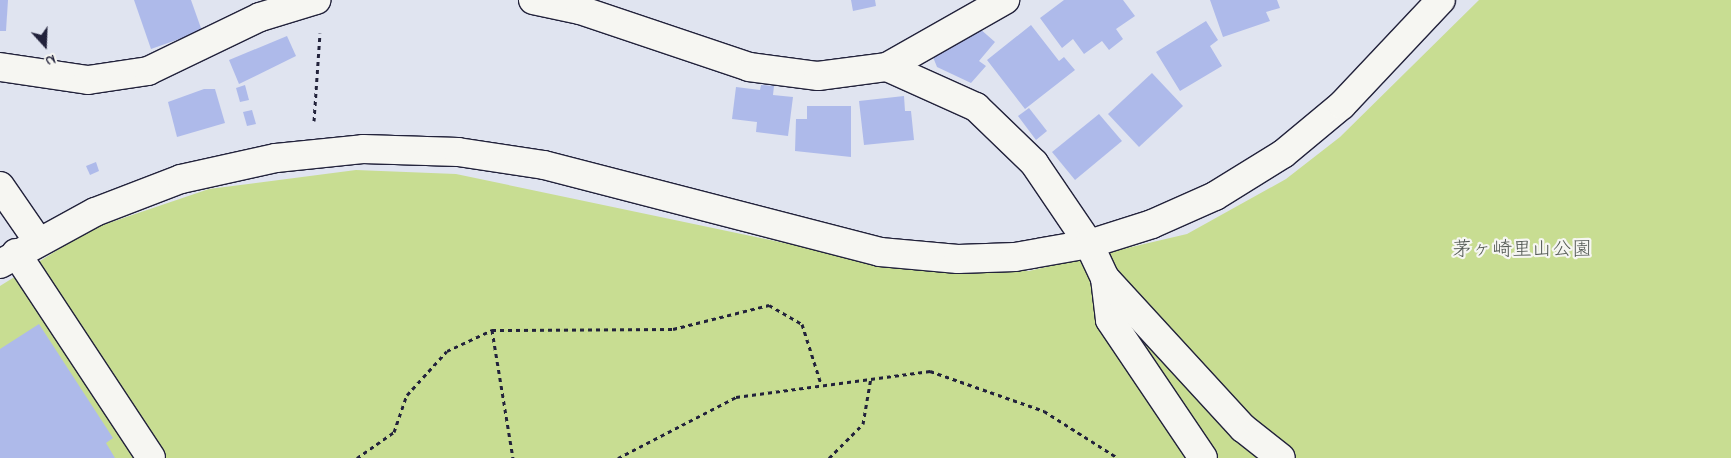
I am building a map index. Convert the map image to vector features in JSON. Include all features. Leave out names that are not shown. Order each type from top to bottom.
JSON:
[{"type":"street","points":[[0,67],[88,80],[148,71],[262,9],[316,0]]},
{"type":"street","points":[[533,0],[578,5],[749,67],[818,76],[887,67],[1005,0]]},
{"type":"street","points":[[18,253],[95,212],[181,179],[312,154],[362,149],[458,152],[544,165],[880,252],[958,259],[1015,257],[1089,244],[1152,224],[1215,196],[1283,154],[1342,105],[1441,0]]},
{"type":"street","points":[[887,67],[976,107],[1034,163],[1089,244],[1104,278],[1110,320],[1203,458]]},
{"type":"street","points":[[0,186],[18,253],[151,458]]},
{"type":"street","points":[[1104,278],[1243,428],[1281,458]]},
{"type":"path","points":[[312,154],[320,29]]},
{"type":"path","points":[[358,458],[394,432],[407,395],[447,351],[492,330],[673,329],[769,305],[802,324],[821,384]]},
{"type":"path","points":[[492,330],[513,458]]},
{"type":"path","points":[[618,458],[736,397],[930,370],[1044,411],[1118,458]]},
{"type":"path","points":[[829,458],[862,424],[871,377]]},
{"type":"green space","name":"茅ヶ崎里山公園","points":[[1479,0],[1731,0],[1731,458],[0,458],[0,286],[91,229],[209,189],[356,170],[456,174],[903,268],[1029,271],[1187,234],[1286,179],[1340,137]]},
{"type":"building","points":[[0,0],[8,0],[6,31],[0,31]]},
{"type":"building","points":[[134,0],[191,0],[202,31],[151,49]]},
{"type":"building","points":[[851,0],[875,0],[876,6],[853,11]]},
{"type":"building","points":[[1064,0],[1123,0],[1135,16],[1116,29],[1123,39],[1109,50],[1102,41],[1084,54],[1073,39],[1062,48],[1040,18]]},
{"type":"building","points":[[1210,0],[1277,0],[1280,8],[1266,12],[1270,21],[1223,37]]},
{"type":"building","points":[[1206,21],[1218,40],[1210,46],[1222,66],[1180,91],[1156,52]]},
{"type":"building","points":[[1031,25],[1059,61],[1064,57],[1075,70],[1025,109],[987,60]]},
{"type":"building","points":[[979,28],[995,42],[979,61],[986,66],[971,83],[937,67],[933,57]]},
{"type":"building","points":[[287,36],[296,56],[239,84],[229,60]]},
{"type":"building","points":[[1152,73],[1183,106],[1139,147],[1108,114]]},
{"type":"building","points":[[245,85],[249,100],[240,102],[236,88]]},
{"type":"building","points":[[761,85],[774,86],[773,95],[793,97],[788,136],[756,132],[757,122],[732,119],[736,87],[760,90]]},
{"type":"building","points":[[204,89],[215,89],[225,123],[177,137],[168,102]]},
{"type":"building","points":[[904,96],[905,111],[911,111],[914,140],[864,145],[859,101]]},
{"type":"building","points":[[807,106],[851,106],[851,157],[795,151],[796,119],[807,119]]},
{"type":"building","points":[[1029,108],[1047,131],[1036,140],[1018,116]]},
{"type":"building","points":[[252,110],[256,124],[247,126],[243,112]]},
{"type":"building","points":[[1099,114],[1122,141],[1075,180],[1052,152]]},
{"type":"building","points":[[96,162],[99,171],[90,175],[86,166]]},
{"type":"building","points":[[39,324],[113,438],[106,443],[115,458],[0,458],[0,349]]}]
